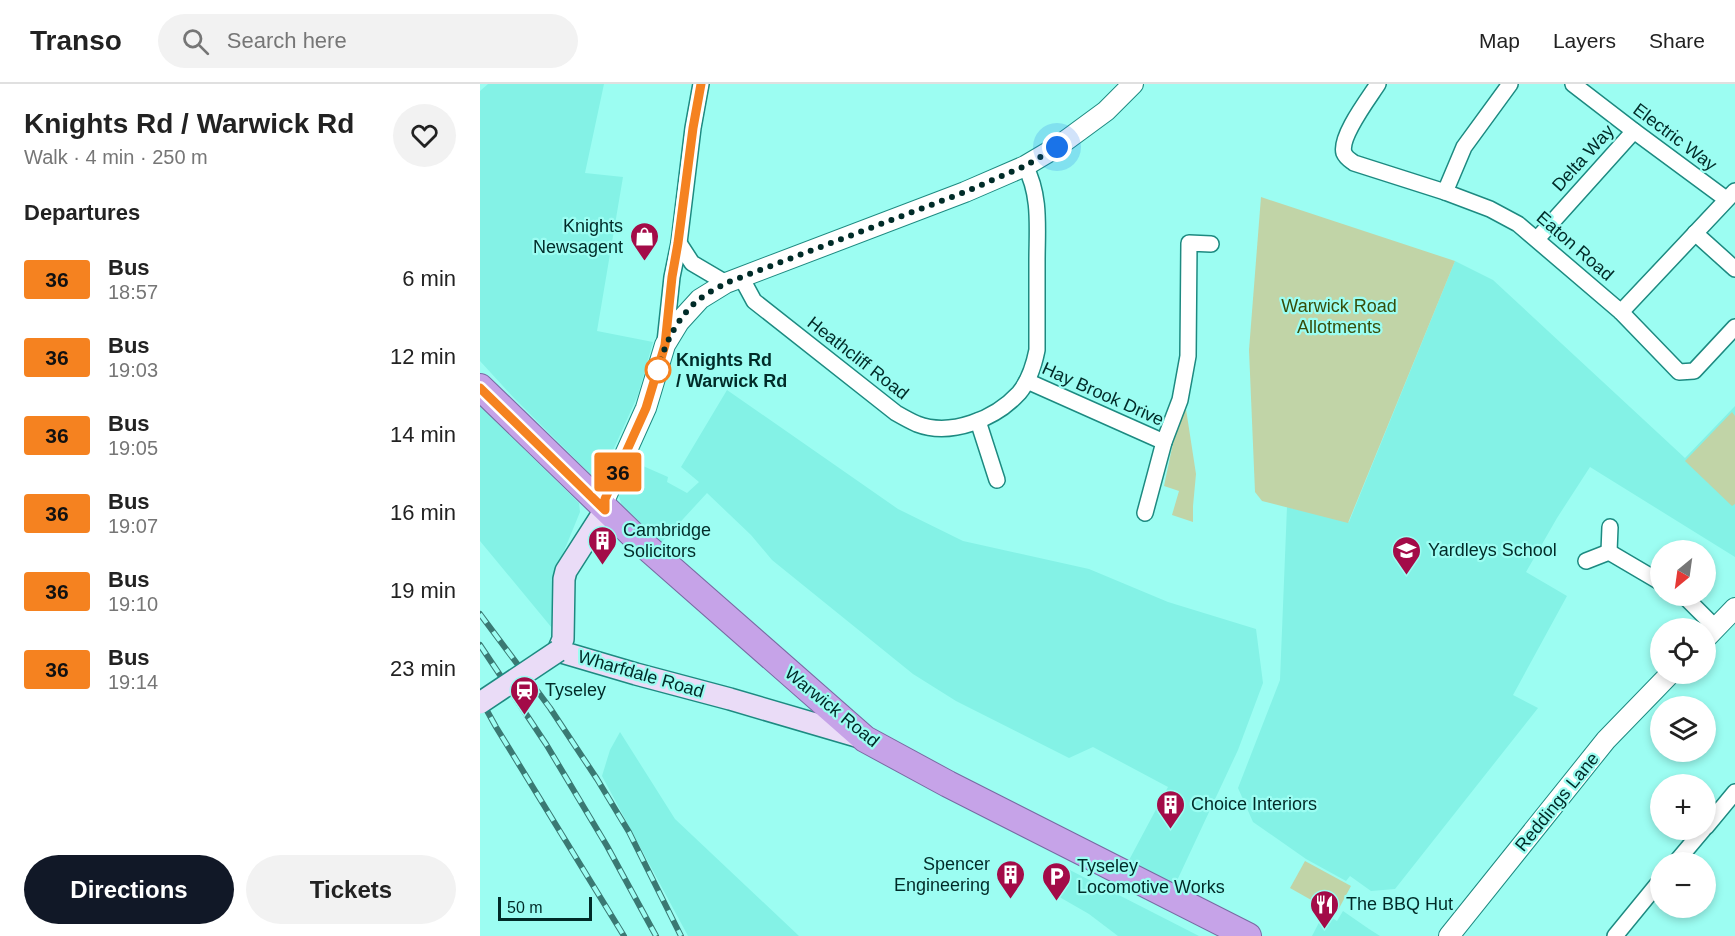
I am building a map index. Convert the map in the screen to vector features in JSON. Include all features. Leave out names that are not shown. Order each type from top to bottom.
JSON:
[{"type":"highway","name":"Warwick Road","points":[[480,387],[605,510],[865,739],[948,784],[1248,936]]},
{"type":"main road","points":[[558,651],[562,639],[566,571],[605,510]]},
{"type":"main road","name":"Wharfdale Road","points":[[480,703],[558,651],[865,739]]},
{"type":"main road","name":"Wharfdale Road","points":[[779,713],[808,713],[822,700]]},
{"type":"street","points":[[605,510],[605,499],[646,408],[665,345],[672,277],[701,84]]},
{"type":"street","points":[[665,345],[679,322],[700,298],[733,280],[965,192],[1025,166],[1057,147],[1106,111],[1133,84]]},
{"type":"street","name":"Eaton Road","points":[[1378,84],[1347,134],[1343,149],[1345,156],[1354,163],[1490,209],[1518,224],[1621,312],[1679,372],[1694,371],[1735,327]]},
{"type":"street","points":[[1444,192],[1464,147],[1510,84]]},
{"type":"street","name":"Electric Way","points":[[1573,84],[1634,131],[1731,195]]},
{"type":"street","name":"Delta Way","points":[[1537,238],[1634,131]]},
{"type":"street","name":"Heathcliff Road","points":[[733,280],[754,301],[896,413],[918,425],[941,428],[978,421],[1009,402],[1020,392],[1034,366],[1037,350],[1036,194],[1033,179],[1025,166]]},
{"type":"street","points":[[1621,312],[1731,195]]},
{"type":"street","points":[[1695,233],[1735,269]]},
{"type":"street","points":[[678,243],[692,263],[733,280]]},
{"type":"street","name":"Hay Brook Drive","points":[[1145,513],[1164,442],[1180,400],[1188,356],[1189,243],[1211,244]]},
{"type":"street","name":"Hay Brook Drive","points":[[1027,381],[1164,442]]},
{"type":"street","points":[[978,421],[997,480]]},
{"type":"street","points":[[1609,552],[1610,527]]},
{"type":"street","points":[[1586,561],[1609,552]]},
{"type":"street","points":[[1609,552],[1650,576]]},
{"type":"street","points":[[1716,628],[1735,608]]},
{"type":"street","name":"Reddings Lane","points":[[1449,936],[1606,740],[1661,684]]},
{"type":"street","points":[[1716,815],[1734,795]]},
{"type":"street","points":[[1684,852],[1694,840]]},
{"type":"street","points":[[1615,936],[1650,893]]},
{"type":"shaded area","points":[[488,84],[604,84],[585,173],[623,177],[597,331],[653,342],[638,395],[601,477],[594,478],[480,361],[480,91]]},
{"type":"shaded area","name":"Yardleys School","points":[[1455,261],[1493,280],[1685,458],[1735,406],[1735,557],[1716,545],[1716,540],[1708,540],[1590,467],[1526,572],[1567,596],[1513,695],[1538,708],[1395,889],[1371,891],[1350,876],[1346,881],[1306,859],[1253,822],[1238,788],[1280,680],[1287,507],[1349,522]]},
{"type":"shaded area","points":[[727,390],[898,509],[963,541],[1089,569],[1168,602],[1256,629],[1263,683],[1238,750],[1174,887],[1128,862],[1168,787],[1093,747],[1069,758],[956,701],[913,674],[772,560],[751,535],[707,493],[661,543],[622,507],[619,496],[634,462],[668,477],[667,482],[687,493],[699,482],[681,467]]},
{"type":"shaded area","points":[[480,406],[579,503],[580,512],[555,573],[552,628],[480,541]]},
{"type":"shaded area","points":[[620,732],[675,819],[799,936],[688,936],[602,776],[610,750]]},
{"type":"shaded area","points":[[1060,865],[1199,936],[1118,936],[1089,914],[1049,891]]},
{"type":"shaded area","points":[[1343,911],[1380,936],[1312,936],[1324,913],[1337,921]]},
{"type":"green space","name":"Warwick Road Allotments","points":[[1261,197],[1455,261],[1348,523],[1262,501],[1255,492],[1249,350]]},
{"type":"green space","points":[[1186,409],[1196,474],[1193,522],[1172,515],[1179,491],[1164,486],[1176,429]]},
{"type":"green space","points":[[1732,412],[1735,416],[1735,504],[1732,506],[1685,461]]},
{"type":"green space","points":[[1305,861],[1351,886],[1336,914],[1290,888]]},
{"type":"railway","points":[[480,614],[550,708],[597,779],[629,832],[681,936]]},
{"type":"railway","points":[[480,645],[546,744],[607,846],[656,936]]},
{"type":"railway","points":[[480,698],[624,936]]},
{"type":"bus line","name":"36","points":[[480,388],[605,510],[605,499],[646,408],[665,345],[672,277],[701,84]]},
{"type":"place","name":"Knights Newsagent","points":[[644,262]]},
{"type":"place","name":"Knights Rd / Warwick Rd","points":[[658,370]]},
{"type":"place","name":"Cambridge Solicitors","points":[[602,566]]},
{"type":"place","name":"Yardleys School","points":[[1407,576]]},
{"type":"place","name":"Tyseley","points":[[524,716]]},
{"type":"place","name":"Choice Interiors","points":[[1170,830]]},
{"type":"place","name":"Spencer Engineering","points":[[1011,900]]},
{"type":"place","name":"Tyseley Locomotive Works","points":[[1056,902]]},
{"type":"place","name":"The BBQ Hut","points":[[1325,930]]},
{"type":"route","points":[[658,370],[665,345],[679,322],[700,298],[726,283],[965,192],[1025,166],[1057,147]]}]
